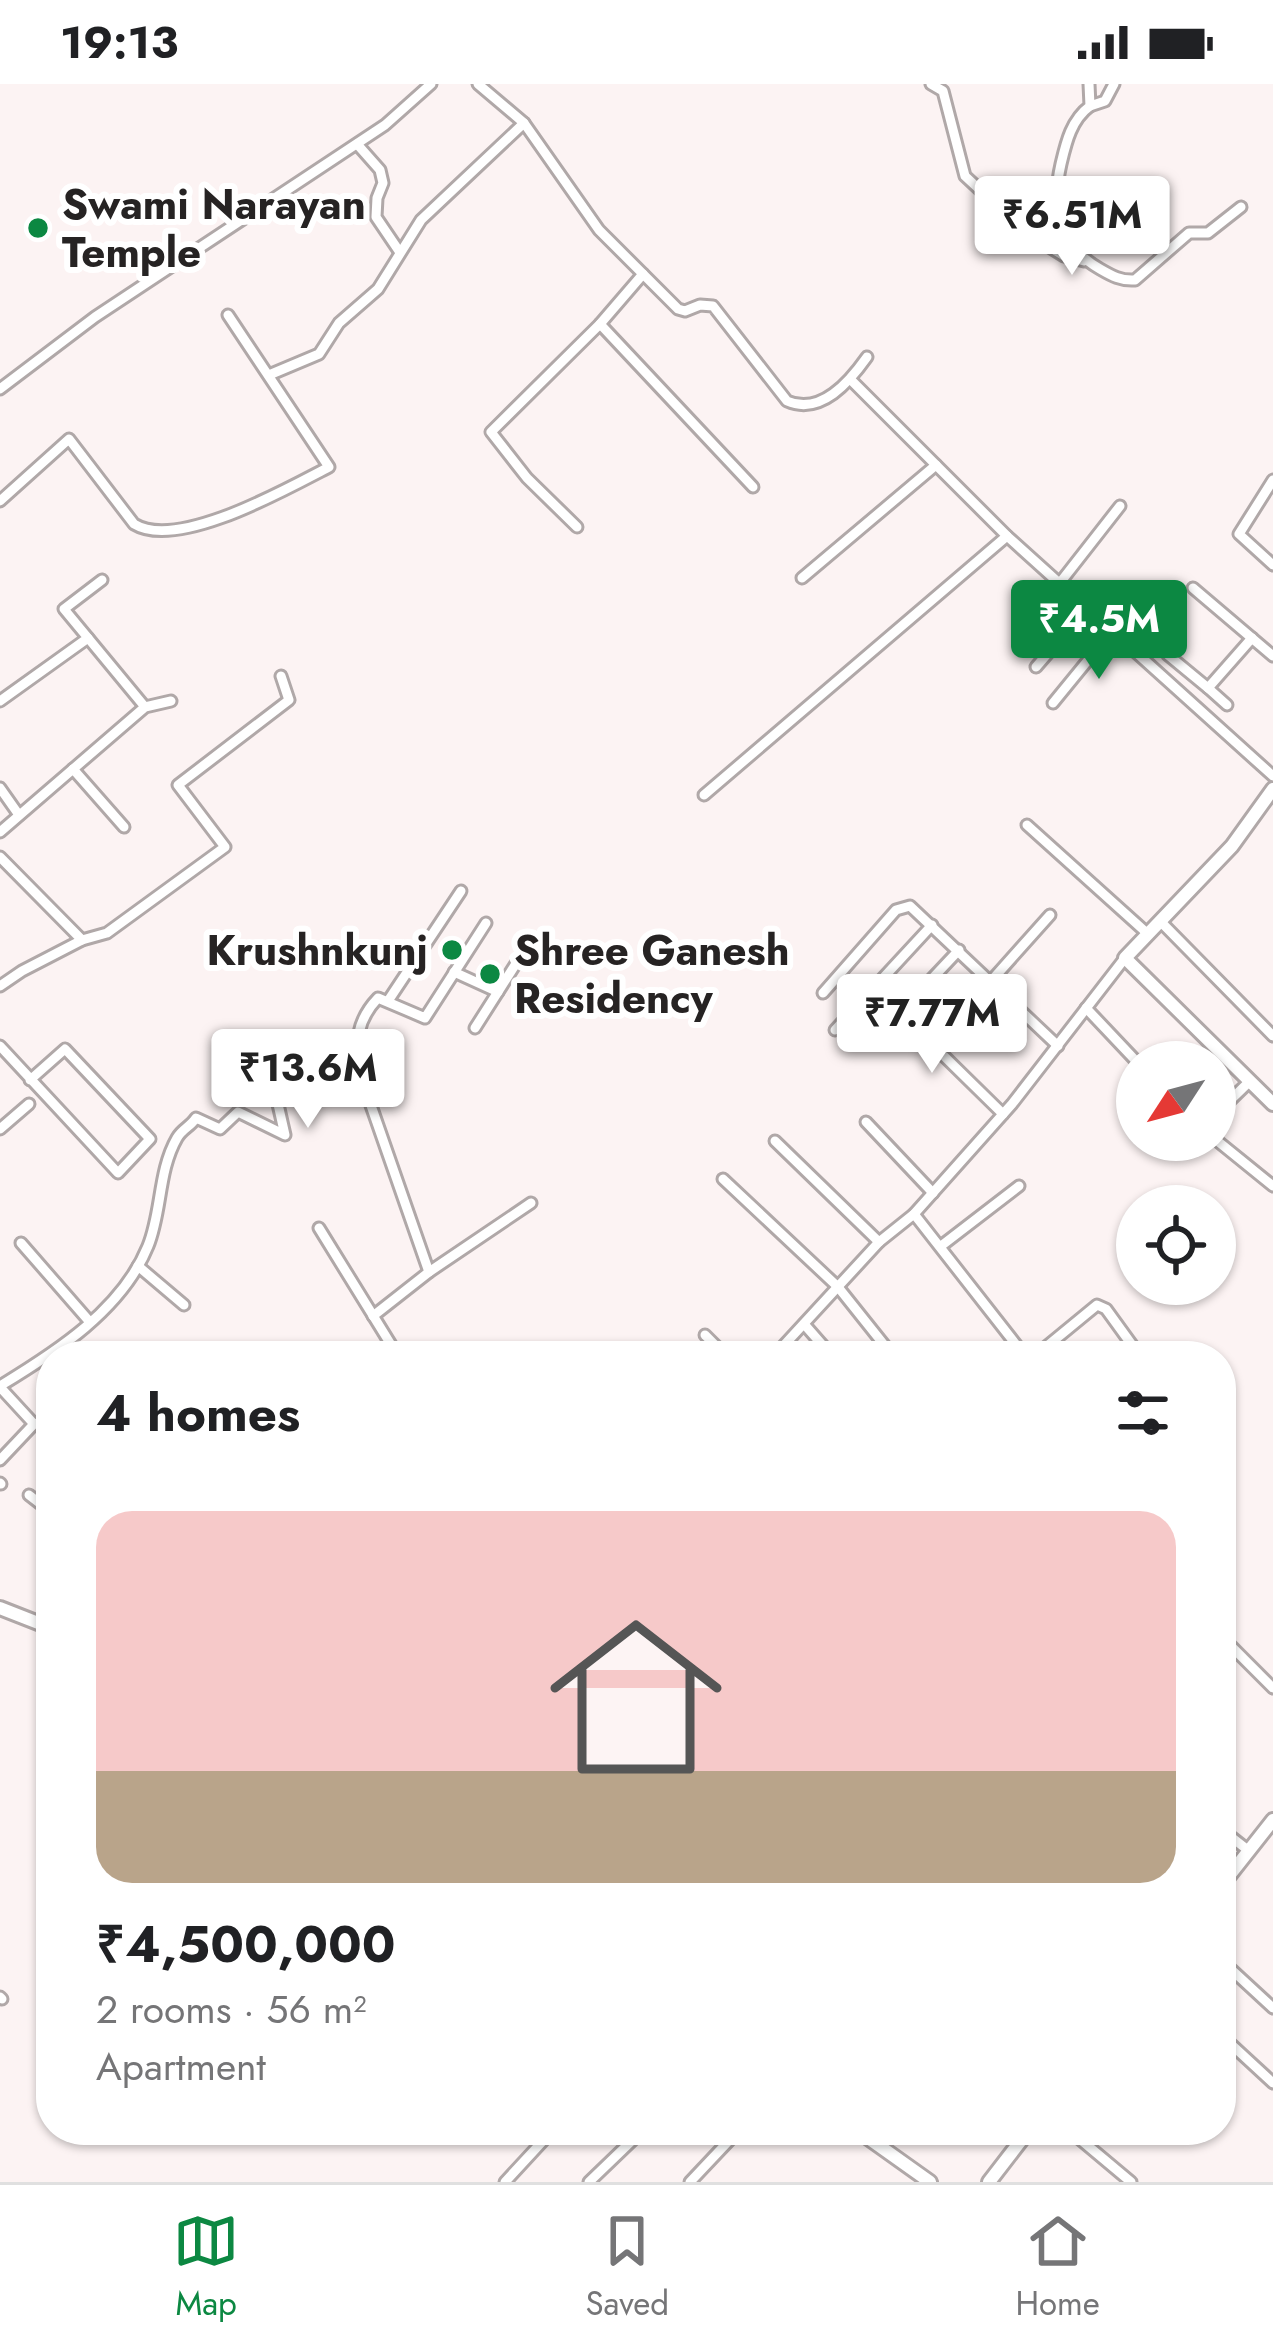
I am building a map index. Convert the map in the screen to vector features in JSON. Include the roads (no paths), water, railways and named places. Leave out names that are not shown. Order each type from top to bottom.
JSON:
[{"type":"street","points":[[0,389],[95,317],[357,144],[415,102],[431,84]]},
{"type":"street","points":[[478,84],[524,123],[599,230],[678,308],[712,306],[791,404],[819,401],[850,380],[867,357]]},
{"type":"street","points":[[931,84],[943,92],[965,176],[1025,232],[1064,256],[1089,262],[1120,279],[1135,280],[1190,232],[1208,233],[1241,207]]},
{"type":"street","points":[[1090,84],[1090,106]]},
{"type":"street","points":[[1089,262],[1062,230],[1055,206],[1065,144],[1078,119],[1090,106],[1105,101],[1114,84]]},
{"type":"street","points":[[269,375],[319,354],[339,323],[378,289],[421,220],[524,123]]},
{"type":"street","points":[[357,144],[380,170],[383,183],[376,218],[399,251]]},
{"type":"street","points":[[577,527],[526,478],[491,431],[600,324],[643,274]]},
{"type":"street","points":[[2,495],[69,439],[141,529],[224,520],[328,467],[228,316]]},
{"type":"street","points":[[600,324],[753,487]]},
{"type":"street","points":[[850,380],[1058,584],[1273,776]]},
{"type":"street","points":[[802,578],[936,465]]},
{"type":"street","points":[[1273,480],[1239,534],[1273,566]]},
{"type":"street","points":[[1058,584],[1120,506]]},
{"type":"street","points":[[704,795],[1007,536]]},
{"type":"street","points":[[102,580],[64,609],[145,707]]},
{"type":"street","points":[[1193,588],[1273,656]]},
{"type":"street","points":[[1036,667],[1086,609]]},
{"type":"street","points":[[1053,703],[1111,632]]},
{"type":"street","points":[[0,700],[88,638]]},
{"type":"street","points":[[1208,688],[1252,638]]},
{"type":"street","points":[[1168,655],[1227,705]]},
{"type":"street","points":[[0,986],[82,940],[107,933],[225,847],[178,785],[289,700],[281,676]]},
{"type":"street","points":[[0,832],[145,707],[171,701]]},
{"type":"street","points":[[73,769],[124,827]]},
{"type":"street","points":[[0,788],[19,815]]},
{"type":"street","points":[[789,1341],[879,1243],[914,1214],[1003,1114],[1125,958],[1232,846],[1273,789]]},
{"type":"street","points":[[1027,825],[1148,934]]},
{"type":"street","points":[[0,856],[82,940]]},
{"type":"street","points":[[388,1001],[461,891]]},
{"type":"street","points":[[823,993],[901,907],[910,906],[1058,1046]]},
{"type":"street","points":[[992,980],[1050,915]]},
{"type":"street","points":[[1160,921],[1273,1036]]},
{"type":"street","points":[[429,1272],[359,1072],[356,1039],[361,1022],[378,998],[424,1018],[486,923]]},
{"type":"street","points":[[835,1030],[932,925]]},
{"type":"street","points":[[475,1028],[529,943]]},
{"type":"street","points":[[927,984],[959,950]]},
{"type":"street","points":[[1125,958],[1273,1103]]},
{"type":"street","points":[[454,972],[498,992]]},
{"type":"street","points":[[892,1006],[1003,1114]]},
{"type":"street","points":[[1086,1008],[1118,1041]]},
{"type":"street","points":[[0,1046],[30,1080],[118,1173],[150,1139],[65,1049],[30,1080]]},
{"type":"street","points":[[1236,1095],[1250,1081]]},
{"type":"street","points":[[70,1341],[133,1277],[157,1218],[159,1192],[178,1136],[196,1118],[220,1129],[238,1112],[285,1135],[274,1091]]},
{"type":"street","points":[[0,1129],[29,1104]]},
{"type":"street","points":[[866,1122],[933,1193]]},
{"type":"street","points":[[775,1141],[879,1243]]},
{"type":"street","points":[[1236,1156],[1273,1186]]},
{"type":"street","points":[[723,1179],[838,1287],[881,1341]]},
{"type":"street","points":[[941,1246],[1019,1186]]},
{"type":"street","points":[[373,1316],[531,1203]]},
{"type":"street","points":[[914,1214],[1014,1341]]},
{"type":"street","points":[[320,1228],[389,1341]]},
{"type":"street","points":[[21,1243],[89,1322]]},
{"type":"street","points":[[138,1266],[184,1305]]},
{"type":"street","points":[[1054,1341],[1100,1304],[1128,1341]]},
{"type":"street","points":[[804,1324],[819,1341]]},
{"type":"street","points":[[705,1336],[710,1341]]},
{"type":"street","points":[[0,1460],[34,1424],[0,1386],[36,1369]]},
{"type":"street","points":[[0,1409],[10,1399]]},
{"type":"street","points":[[29,1495],[36,1500]]},
{"type":"street","points":[[0,1608],[36,1622]]},
{"type":"street","points":[[1236,1651],[1273,1688]]},
{"type":"street","points":[[1236,1867],[1273,1820]]},
{"type":"street","points":[[1236,1841],[1249,1851]]},
{"type":"street","points":[[1236,1974],[1273,2008]]},
{"type":"street","points":[[1236,2049],[1273,2083]]},
{"type":"street","points":[[505,2182],[539,2145]]},
{"type":"street","points":[[589,2182],[628,2145]]},
{"type":"street","points":[[690,2182],[725,2145]]},
{"type":"street","points":[[878,2145],[930,2182]]},
{"type":"street","points":[[988,2182],[1017,2145]]},
{"type":"street","points":[[1087,2145],[1131,2182]]},
{"type":"place","name":"Swami Narayan Temple","points":[[38,228]]},
{"type":"place","name":"Krushnkunj","points":[[452,950]]},
{"type":"place","name":"Shree Ganesh Residency","points":[[490,974]]}]
